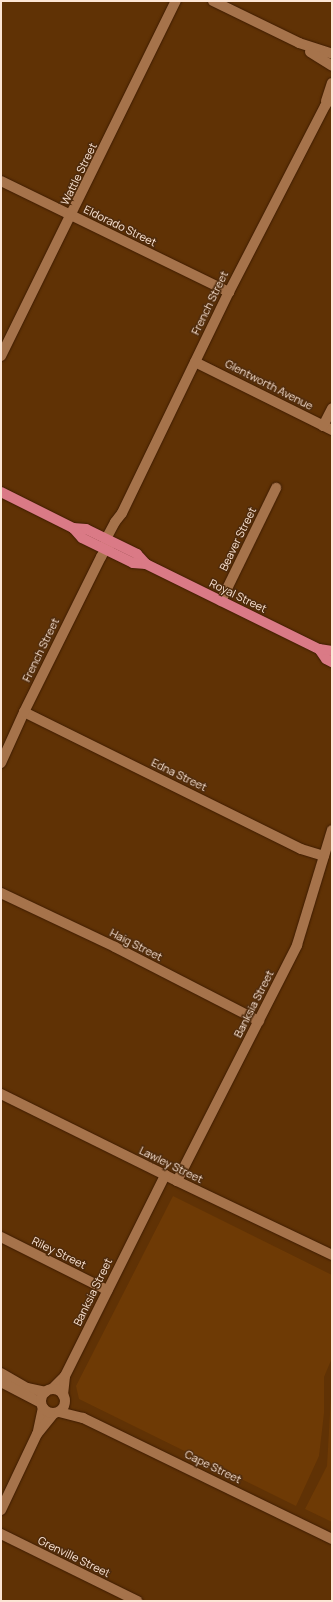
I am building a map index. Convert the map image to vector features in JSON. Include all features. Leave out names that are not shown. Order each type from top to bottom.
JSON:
[{"type":"main road","name":"Royal Street","points":[[1,492],[73,528],[86,529],[108,544],[137,554],[146,564],[319,650],[332,651]]},
{"type":"main road","name":"Royal Street","points":[[319,650],[326,659],[332,662]]},
{"type":"street","name":"Wattle Street","points":[[1,356],[72,215],[176,1]]},
{"type":"street","points":[[213,1],[299,43],[332,54]]},
{"type":"street","points":[[299,43],[332,67]]},
{"type":"street","name":"French Street","points":[[325,106],[332,83]]},
{"type":"street","name":"French Street","points":[[1,763],[24,712],[108,544],[115,522],[122,513],[229,292],[325,106],[332,96]]},
{"type":"street","name":"Eldorado Street","points":[[1,181],[229,292]]},
{"type":"street","name":"Glentworth Avenue","points":[[195,362],[328,428]]},
{"type":"street","points":[[328,428],[332,408]]},
{"type":"street","name":"Beaver Street","points":[[221,601],[276,488]]},
{"type":"street","name":"Edna Street","points":[[24,712],[301,849],[324,856]]},
{"type":"street","name":"Banksia Street","points":[[177,1181],[297,945],[332,830]]},
{"type":"street","name":"Haig Street","points":[[1,893],[115,947],[259,1021]]},
{"type":"street","name":"Lawley Street","points":[[1,1094],[177,1181],[332,1255]]},
{"type":"street","name":"Banksia Street","points":[[49,1391],[65,1376],[165,1175]]},
{"type":"street","name":"Riley Street","points":[[1,1238],[107,1290]]},
{"type":"street","name":"Cape Street","points":[[1,1373],[27,1388],[58,1391],[83,1418]]},
{"type":"street","name":"Banksia Street","points":[[64,1398],[65,1376]]},
{"type":"street","name":"Cape Street","points":[[1,1382],[42,1405],[46,1411],[83,1418],[332,1539]]},
{"type":"street","points":[[38,1434],[43,1395],[49,1391]]},
{"type":"street","points":[[1,1510],[38,1434],[56,1412],[63,1407],[64,1398]]},
{"type":"street","name":"Grenville Street","points":[[1,1534],[137,1601]]},
{"type":"shaded area","points":[[173,1196],[332,1275],[332,1358],[324,1377],[324,1413],[319,1456],[296,1506],[79,1399],[76,1386]]},
{"type":"shaded area","points":[[332,1378],[332,1522],[305,1509],[327,1466]]}]
